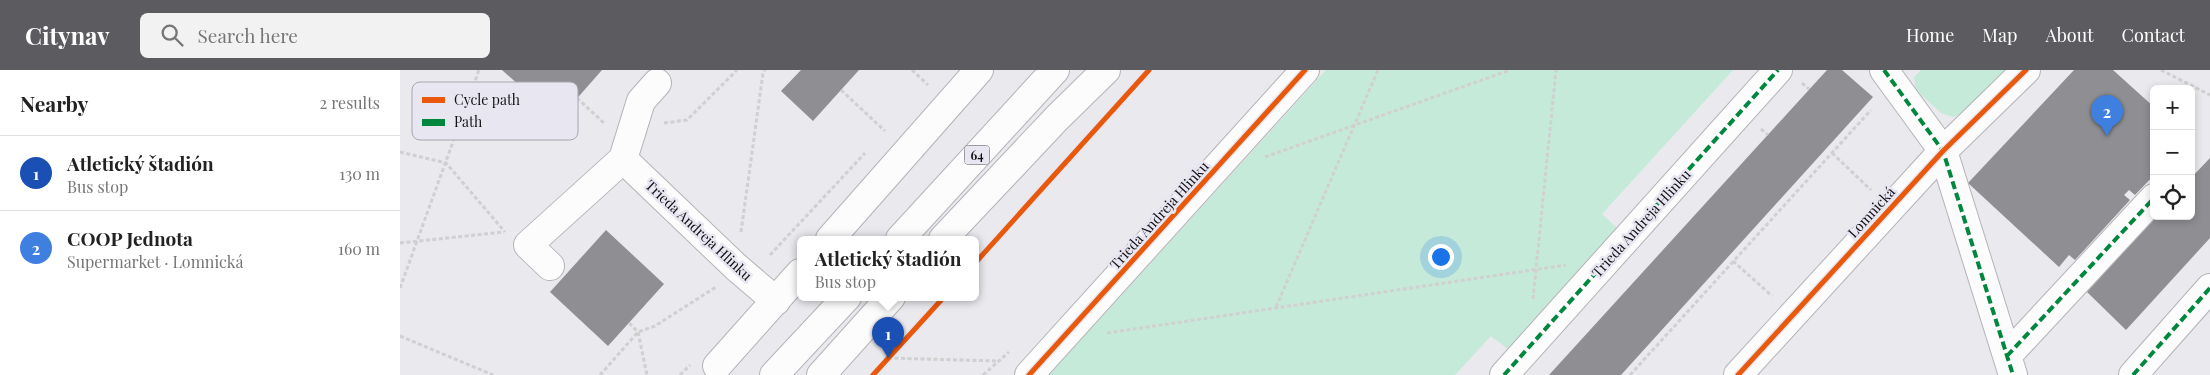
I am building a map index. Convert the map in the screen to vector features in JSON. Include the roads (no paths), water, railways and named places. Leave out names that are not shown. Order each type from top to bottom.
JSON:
[{"type":"street","points":[[833,236],[979,70]]},
{"type":"street","name":"64","points":[[903,236],[1055,70]]},
{"type":"street","name":"64","points":[[946,236],[1057,118],[1106,70]]},
{"type":"street","name":"Trieda Andreja Hlinku","points":[[1029,375],[1305,70]]},
{"type":"street","name":"Trieda Andreja Hlinku","points":[[1504,375],[1778,70]]},
{"type":"street","points":[[1884,70],[1943,151],[2010,365]]},
{"type":"street","name":"Lomnická","points":[[1738,375],[1890,207],[1943,151],[2026,70]]},
{"type":"street","points":[[550,266],[516,238],[628,144],[641,101],[657,83]]},
{"type":"street","name":"Trieda Andreja Hlinku","points":[[628,144],[739,269],[776,300]]},
{"type":"street","points":[[2010,365],[2150,203]]},
{"type":"street","points":[[717,366],[797,276]]},
{"type":"street","points":[[2133,375],[2210,288]]},
{"type":"street","points":[[774,375],[843,301]]},
{"type":"street","points":[[821,375],[887,301]]},
{"type":"place","name":"COOP Jednota","points":[[2107,136]]},
{"type":"place","name":"Atletický štadión","points":[[888,358]]}]
